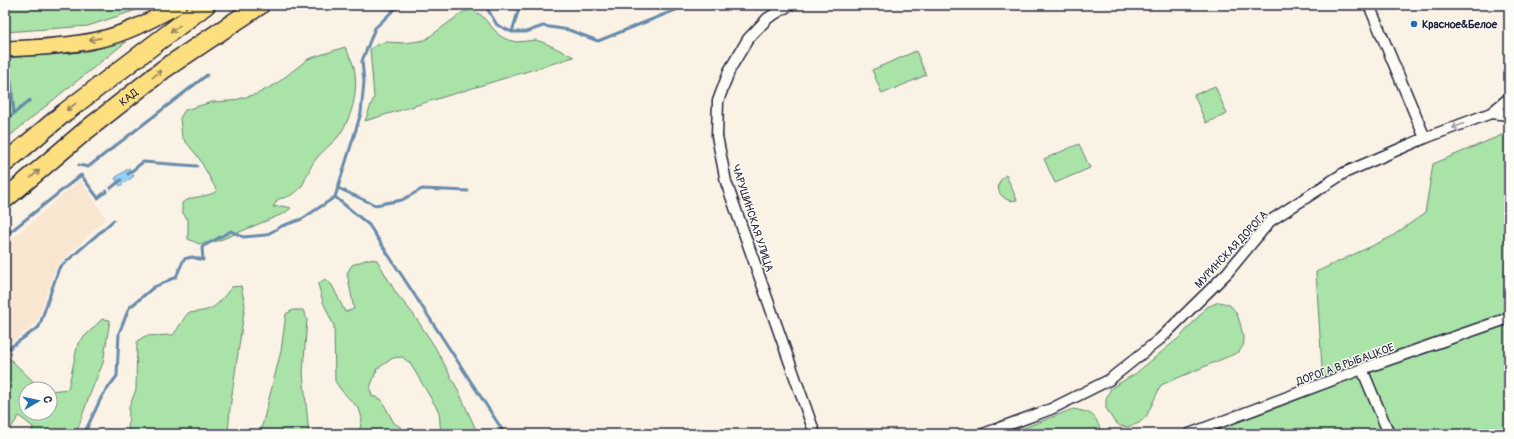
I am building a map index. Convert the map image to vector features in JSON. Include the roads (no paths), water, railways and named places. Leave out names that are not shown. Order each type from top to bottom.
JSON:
[{"type":"highway","points":[[5,163],[64,113],[206,5]]},
{"type":"highway","name":"КАД","points":[[5,199],[84,132],[164,69],[260,5]]},
{"type":"main road","points":[[5,49],[31,48],[97,40],[132,28],[179,5]]},
{"type":"street","name":"ЧАРУШИНСКАЯ УЛИЦА","points":[[790,5],[768,18],[748,40],[730,69],[718,101],[717,136],[726,182],[815,434]]},
{"type":"street","points":[[1369,5],[1425,138]]},
{"type":"street","name":"МУРИНСКАЯ ДОРОГА","points":[[983,434],[1051,409],[1109,380],[1160,339],[1227,273],[1270,221],[1344,173],[1425,138],[1491,113],[1509,98]]},
{"type":"street","name":"МУРИНСКАЯ ДОРОГА","points":[[1491,113],[1509,115]]},
{"type":"street","name":"ДОРОГА В РЫБАЦКОЕ","points":[[1189,434],[1362,369],[1509,318]]},
{"type":"street","points":[[1362,369],[1389,434]]},
{"type":"water","points":[[129,168],[134,176],[120,186],[115,178]]},
{"type":"waterway","points":[[84,434],[102,396],[117,376],[119,333],[129,308],[154,287],[176,277],[184,259],[192,257],[203,260],[202,247],[231,231],[243,237],[266,235],[282,226],[302,219],[335,197],[361,113],[364,82],[362,61],[375,28],[399,5]]},
{"type":"waterway","points":[[485,5],[497,25],[512,32],[526,32],[543,26],[569,30],[598,41],[688,5]]},
{"type":"waterway","points":[[512,32],[520,5]]},
{"type":"waterway","points":[[79,165],[88,167],[207,75]]},
{"type":"waterway","points":[[5,81],[11,82],[14,113]]},
{"type":"waterway","points":[[5,121],[30,100]]},
{"type":"waterway","points":[[128,174],[143,162],[197,166]]},
{"type":"waterway","points":[[5,236],[81,175],[98,198],[107,191]]},
{"type":"waterway","points":[[111,188],[121,180]]},
{"type":"waterway","points":[[338,188],[375,205],[402,200],[422,189],[468,191]]},
{"type":"waterway","points":[[335,197],[369,225],[505,434]]},
{"type":"waterway","points":[[5,351],[39,327],[59,268],[114,220]]},
{"type":"place","name":"Красное&Белое","points":[[1414,24]]}]
